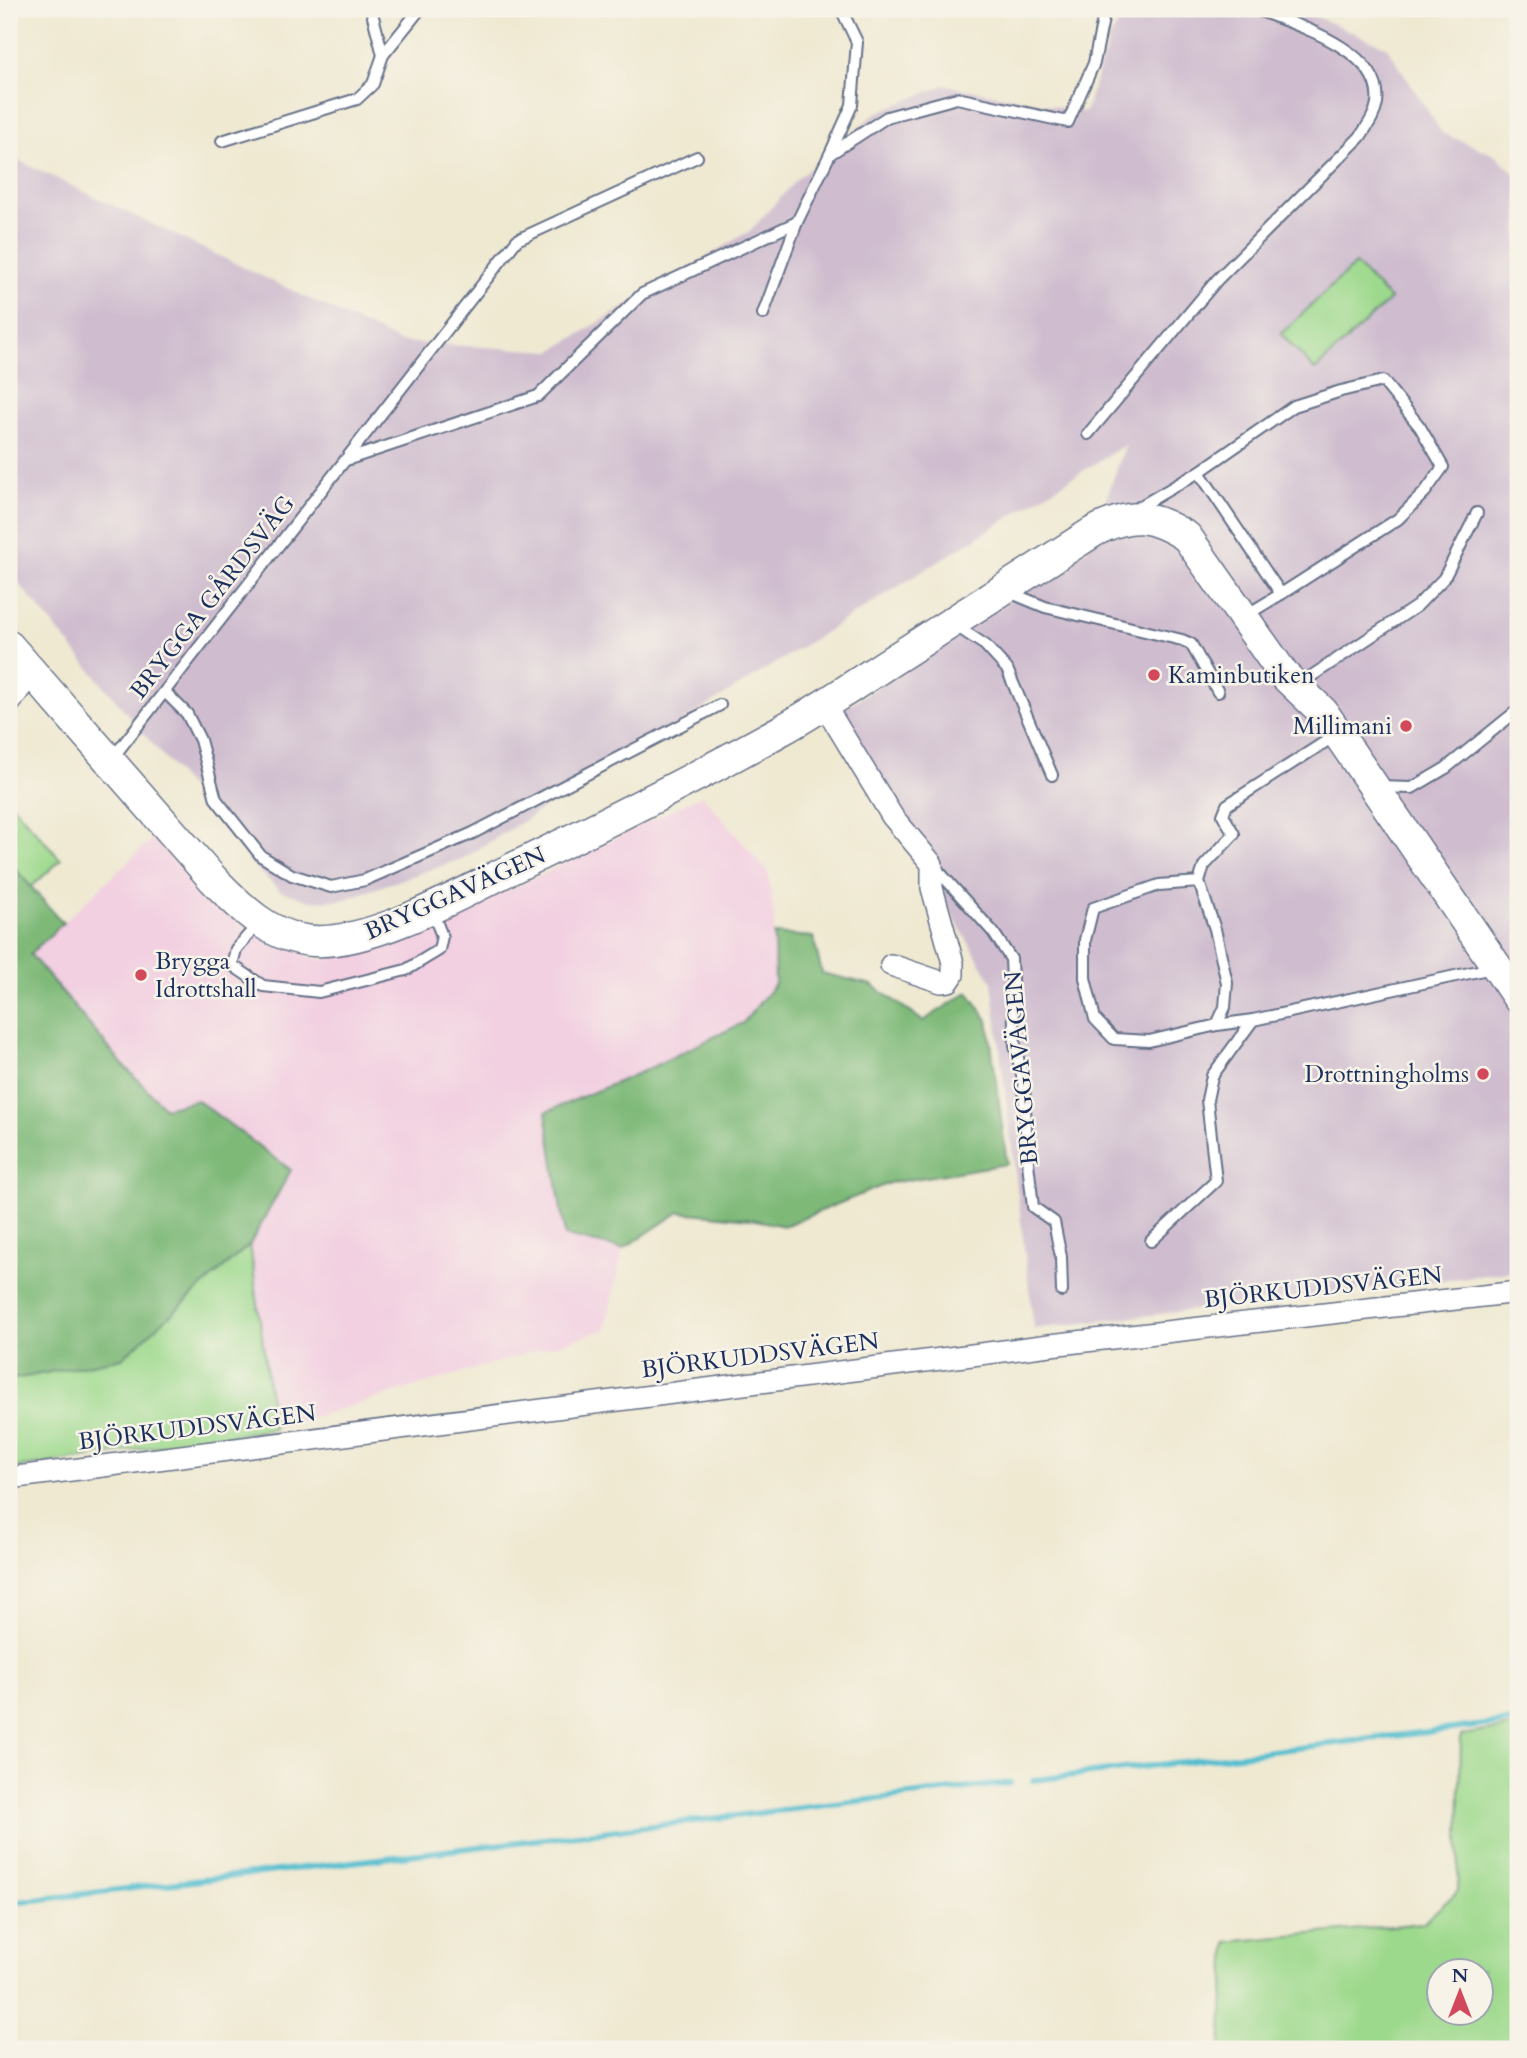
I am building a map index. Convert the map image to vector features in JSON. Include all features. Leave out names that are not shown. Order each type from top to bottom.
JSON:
[{"type":"main road","name":"BRYGGAVÄGEN","points":[[9,646],[240,907],[260,922],[293,938],[312,941],[343,940],[376,931],[430,908],[607,822],[780,731],[1116,520]]},
{"type":"main road","points":[[1116,520],[1153,520],[1187,537],[1284,675],[1323,712],[1518,998]]},
{"type":"street","points":[[9,704],[31,673]]},
{"type":"street","name":"BRYGGAVÄGEN","points":[[824,704],[891,816],[932,864]]},
{"type":"street","points":[[891,965],[941,982],[949,982],[953,975],[953,963],[932,888],[932,864]]},
{"type":"street","name":"BJÖRKUDDSVÄGEN","points":[[9,1478],[1063,1343],[1518,1292]]},
{"type":"lane","points":[[371,9],[383,55]]},
{"type":"lane","points":[[222,141],[357,99],[373,85],[383,55],[420,9]]},
{"type":"lane","points":[[764,314],[797,222],[852,105],[857,43],[841,9]]},
{"type":"lane","points":[[830,154],[887,117],[957,98],[1068,122],[1094,63],[1105,9]]},
{"type":"lane","points":[[1088,434],[1217,280],[1360,137],[1374,115],[1377,88],[1371,72],[1359,58],[1317,33],[1255,9]]},
{"type":"lane","name":"BRYGGA GÅRDSVÄG","points":[[111,760],[517,240],[697,158]]},
{"type":"lane","points":[[346,460],[538,396],[642,294],[797,222]]},
{"type":"lane","name":"BRYGGAVÄGEN","points":[[1116,520],[1199,472],[1294,406],[1383,381],[1420,427],[1443,467],[1425,492],[1398,519],[1243,617]]},
{"type":"lane","points":[[1199,472],[1281,594]]},
{"type":"lane","points":[[1296,686],[1417,606],[1444,578],[1477,513]]},
{"type":"lane","points":[[1003,589],[1045,607],[1182,640],[1191,645],[1218,692]]},
{"type":"lane","points":[[951,623],[985,645],[1007,669],[1052,775]]},
{"type":"lane","points":[[165,692],[187,714],[196,732],[216,799],[261,856],[292,876],[331,887],[365,880],[472,834],[720,705]]},
{"type":"lane","points":[[1376,787],[1412,788],[1446,768],[1518,710]]},
{"type":"lane","points":[[1217,1025],[1225,1007],[1227,983],[1215,929],[1199,882],[1204,866],[1234,834],[1223,815],[1227,805],[1338,734]]},
{"type":"lane","name":"BRYGGAVÄGEN","points":[[932,864],[993,932],[1012,959],[1015,1045],[1024,1084],[1027,1154],[1034,1207],[1054,1222],[1061,1257],[1062,1291]]},
{"type":"lane","points":[[1199,882],[1159,885],[1093,908],[1085,940],[1085,978],[1095,1019],[1114,1040],[1149,1041],[1497,966]]},
{"type":"lane","points":[[260,922],[236,949],[232,964],[263,986],[319,992],[406,970],[439,950],[442,936],[430,908]]},
{"type":"lane","points":[[1151,1241],[1216,1181],[1207,1100],[1212,1076],[1253,1020]]},
{"type":"shaded area","points":[[1126,9],[1298,9],[1387,47],[1442,133],[1497,156],[1518,177],[1518,1271],[1034,1329],[992,982],[833,716],[1087,550],[1126,444],[464,858],[342,900],[310,901],[279,890],[257,869],[9,572],[9,156],[400,342],[552,351],[751,230],[797,179],[876,113],[945,85],[1085,112],[1110,38]]},
{"type":"shaded area","points":[[702,795],[768,872],[774,917],[775,984],[743,1023],[646,1070],[546,1112],[565,1235],[623,1249],[605,1330],[274,1429],[250,1244],[291,1169],[165,1108],[124,1066],[30,954],[155,836],[239,924],[319,960],[392,942],[552,870]]},
{"type":"green space","points":[[1355,264],[1390,299],[1315,370],[1281,334]]},
{"type":"green space","points":[[9,801],[61,860],[31,887],[9,862]]},
{"type":"green space","points":[[9,862],[63,923],[30,954],[124,1066],[165,1108],[197,1100],[291,1170],[250,1244],[122,1358],[9,1380]]},
{"type":"green space","points":[[774,934],[813,937],[822,973],[872,985],[923,1021],[968,992],[988,1020],[1007,1164],[889,1183],[784,1226],[751,1219],[679,1212],[623,1249],[565,1236],[546,1112],[646,1070],[743,1023],[775,984]]},
{"type":"green space","points":[[250,1244],[274,1429],[9,1469],[9,1380],[122,1358]]},
{"type":"green space","points":[[1518,1726],[1518,2049],[1221,2049],[1227,1942],[1423,1923],[1458,1891],[1461,1735]]},
{"type":"waterway","points":[[1034,1780],[1518,1721]]},
{"type":"waterway","points":[[9,1903],[1010,1783]]},
{"type":"place","name":"Kaminbutiken","points":[[1154,675]]},
{"type":"place","name":"Millimani","points":[[1406,726]]},
{"type":"place","name":"Brygga Idrottshall","points":[[141,975]]},
{"type":"place","name":"Drottningholms","points":[[1483,1074]]}]
